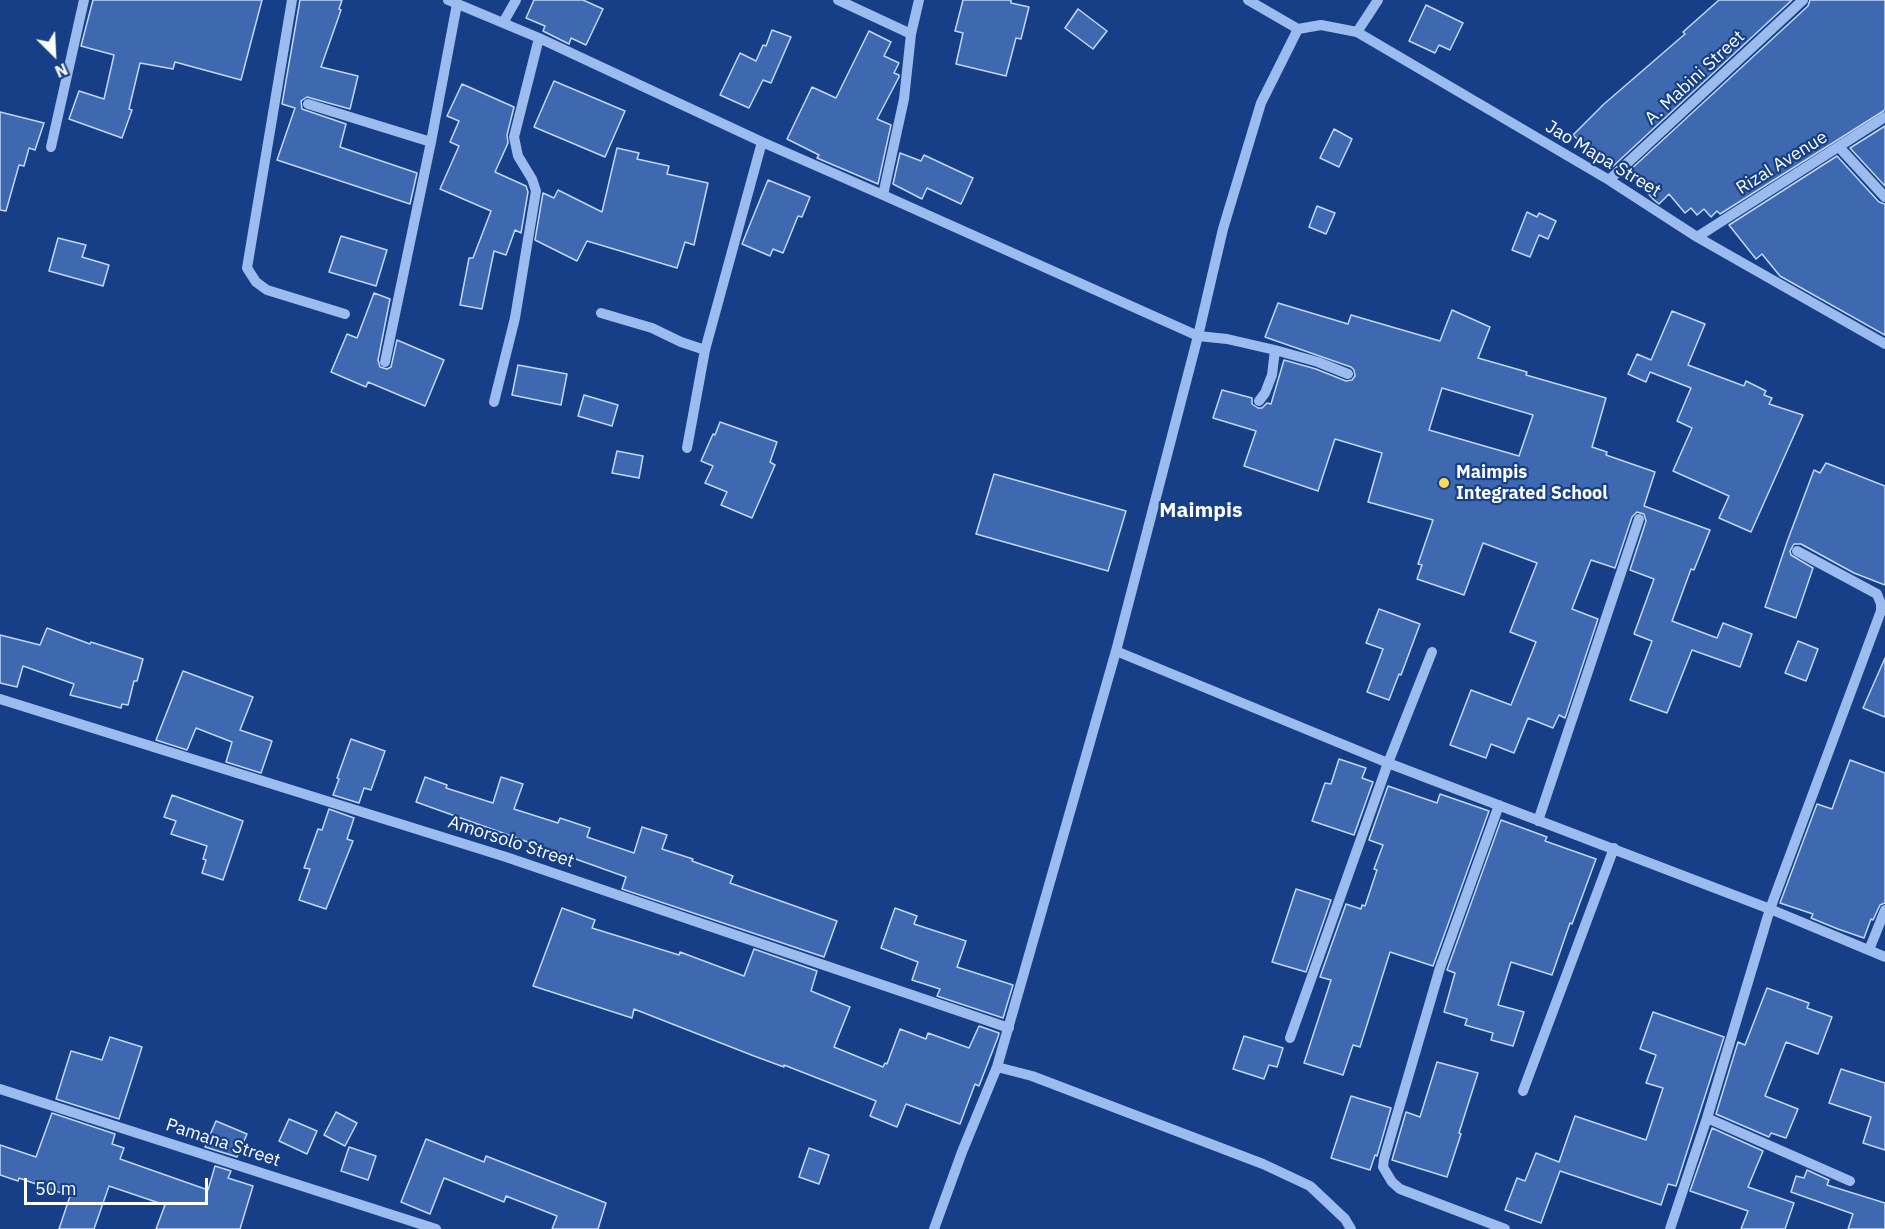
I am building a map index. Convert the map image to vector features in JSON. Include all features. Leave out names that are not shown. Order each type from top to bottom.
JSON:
[{"type":"street","points":[[51,147],[84,0]]},
{"type":"street","points":[[292,0],[247,268],[256,282],[267,290],[345,314]]},
{"type":"street","points":[[503,23],[516,0]]},
{"type":"street","points":[[838,0],[911,34]]},
{"type":"street","points":[[883,195],[904,99],[911,34],[919,0]]},
{"type":"street","points":[[934,1229],[962,1152],[997,1067],[1116,651],[1224,229],[1261,103],[1298,29],[1248,0]]},
{"type":"street","points":[[1357,32],[1378,0]]},
{"type":"street","name":"A. Mabini Street","points":[[1609,180],[1803,0]]},
{"type":"street","points":[[385,362],[431,142],[453,2],[539,38],[762,142],[1198,336],[1227,339],[1275,350],[1318,362],[1348,374]]},
{"type":"street","name":"Jao Mapa Street","points":[[1298,29],[1322,25],[1357,32],[1609,180],[1697,237],[1885,344]]},
{"type":"street","points":[[494,402],[515,318],[536,191],[532,179],[518,156],[514,137],[539,38]]},
{"type":"street","points":[[308,104],[431,142]]},
{"type":"street","name":"Rizal Avenue","points":[[1697,237],[1885,117]]},
{"type":"street","points":[[687,448],[705,350],[762,142]]},
{"type":"street","points":[[1839,147],[1885,197]]},
{"type":"street","points":[[601,313],[652,328],[681,342],[705,350]]},
{"type":"street","points":[[1259,401],[1272,375],[1275,350]]},
{"type":"street","points":[[1538,821],[1639,519]]},
{"type":"street","points":[[1670,1229],[1707,1118],[1770,909],[1881,611],[1877,594],[1797,551]]},
{"type":"street","points":[[1116,651],[1388,763],[1614,848],[1885,957]]},
{"type":"street","points":[[1290,1038],[1388,763],[1432,652]]},
{"type":"street","name":"Amorsolo Street","points":[[0,699],[506,857],[1008,1028]]},
{"type":"street","points":[[1499,805],[1440,968],[1383,1167],[1400,1190],[1505,1229]]},
{"type":"street","points":[[1523,1091],[1614,848]]},
{"type":"street","points":[[1869,950],[1885,910]]},
{"type":"street","points":[[997,1067],[1032,1076],[1263,1164],[1310,1186],[1345,1219],[1352,1229]]},
{"type":"street","name":"Pamana Street","points":[[0,1089],[436,1229]]},
{"type":"street","points":[[1707,1118],[1850,1181]]},
{"type":"building","points":[[93,0],[262,0],[241,80],[175,62],[173,69],[140,63],[129,109],[132,110],[122,138],[69,119],[79,91],[104,99],[114,55],[81,46]]},
{"type":"building","points":[[300,0],[342,0],[339,9],[341,10],[321,67],[358,76],[350,109],[307,97],[301,101],[302,109],[346,124],[340,147],[417,173],[410,204],[277,160],[295,108],[282,104]]},
{"type":"building","points":[[534,0],[583,0],[603,9],[586,45],[571,38],[569,44],[543,31],[545,26],[526,18]]},
{"type":"building","points":[[963,0],[1011,0],[1011,3],[1029,7],[1021,39],[1016,38],[1006,76],[956,64],[963,33],[955,31]]},
{"type":"building","points":[[1719,0],[1792,0],[1609,170],[1573,135],[1604,104],[1685,34],[1683,32]]},
{"type":"building","points":[[1810,0],[1885,0],[1885,110],[1720,214],[1717,211],[1711,217],[1704,209],[1697,215],[1691,208],[1685,213],[1669,194],[1659,204],[1628,172],[1808,6]]},
{"type":"building","points":[[1426,5],[1463,23],[1450,50],[1439,45],[1435,53],[1409,41]]},
{"type":"building","points":[[1078,9],[1107,31],[1093,49],[1065,28]]},
{"type":"building","points":[[772,30],[791,37],[771,83],[763,80],[749,108],[720,95],[740,53],[756,61],[763,45],[766,46]]},
{"type":"building","points":[[869,31],[891,42],[884,56],[899,63],[894,73],[899,77],[877,119],[891,125],[878,184],[817,158],[819,155],[787,139],[812,87],[836,98]]},
{"type":"building","points":[[554,81],[625,111],[605,157],[534,127]]},
{"type":"building","points":[[462,84],[514,107],[507,135],[508,143],[495,172],[526,186],[528,192],[521,233],[515,230],[506,255],[494,251],[482,309],[460,305],[469,258],[473,258],[491,211],[440,189],[459,146],[450,142],[459,121],[447,116]]},
{"type":"building","points":[[0,112],[44,123],[35,150],[29,148],[24,166],[19,165],[6,211],[0,210]]},
{"type":"building","points":[[1885,126],[1885,186],[1850,148]]},
{"type":"building","points":[[1334,129],[1352,139],[1339,167],[1320,158]]},
{"type":"building","points":[[617,148],[639,153],[637,159],[669,166],[667,174],[708,183],[694,245],[685,242],[677,268],[587,241],[577,261],[535,240],[543,193],[554,198],[558,190],[602,212]]},
{"type":"building","points":[[900,153],[921,161],[924,155],[973,178],[961,204],[927,188],[922,199],[893,184]]},
{"type":"building","points":[[1837,156],[1879,202],[1885,204],[1885,335],[1780,276],[1762,254],[1756,259],[1729,225]]},
{"type":"building","points":[[768,180],[810,197],[802,217],[798,216],[783,253],[773,249],[770,256],[742,244]]},
{"type":"building","points":[[1317,206],[1335,213],[1326,234],[1309,227]]},
{"type":"building","points":[[1527,212],[1537,217],[1539,213],[1556,221],[1548,239],[1539,235],[1530,257],[1512,250]]},
{"type":"building","points":[[341,236],[387,250],[376,286],[329,272]]},
{"type":"building","points":[[58,238],[86,245],[82,257],[109,265],[103,286],[49,271]]},
{"type":"building","points":[[374,293],[390,299],[378,360],[380,367],[387,369],[391,367],[397,340],[444,360],[425,406],[368,382],[366,387],[331,372],[347,334],[357,338]]},
{"type":"building","name":"Maimpis Integrated School","points":[[1278,303],[1348,324],[1351,315],[1440,341],[1452,310],[1490,327],[1478,358],[1527,372],[1526,375],[1606,398],[1592,447],[1607,452],[1606,455],[1655,472],[1644,506],[1710,530],[1694,570],[1691,569],[1672,621],[1717,638],[1723,623],[1752,634],[1740,667],[1692,650],[1667,713],[1630,700],[1652,641],[1634,634],[1654,579],[1630,570],[1646,521],[1644,514],[1637,512],[1632,517],[1615,568],[1591,560],[1572,609],[1598,619],[1565,718],[1559,715],[1553,728],[1528,718],[1514,753],[1491,744],[1486,758],[1450,745],[1471,690],[1511,705],[1536,642],[1510,632],[1537,563],[1483,543],[1464,595],[1417,579],[1422,565],[1418,564],[1433,520],[1368,502],[1382,453],[1335,439],[1318,491],[1244,466],[1256,431],[1213,418],[1222,390],[1252,398],[1252,404],[1258,408],[1262,408],[1267,403],[1271,404],[1284,360],[1346,381],[1352,380],[1355,376],[1351,367],[1265,337]],"holes":[[[1442,388],[1533,415],[1519,456],[1429,430]]]},
{"type":"building","points":[[1672,311],[1705,324],[1688,365],[1744,386],[1746,381],[1766,391],[1764,395],[1772,398],[1769,404],[1803,415],[1751,532],[1719,518],[1729,496],[1673,471],[1692,428],[1677,421],[1691,388],[1650,372],[1646,382],[1628,374],[1637,354],[1651,360]]},
{"type":"building","points":[[518,365],[567,374],[561,405],[512,395]]},
{"type":"building","points":[[584,395],[618,405],[612,426],[578,416]]},
{"type":"building","points":[[720,422],[777,442],[770,462],[775,465],[752,518],[721,505],[727,492],[705,483],[713,466],[701,461]]},
{"type":"building","points":[[617,451],[643,456],[639,478],[612,473]]},
{"type":"building","points":[[1826,463],[1885,486],[1885,585],[1854,573],[1801,544],[1794,544],[1790,551],[1791,555],[1813,568],[1796,618],[1765,607],[1814,470],[1820,473]]},
{"type":"building","points":[[994,474],[1126,511],[1108,571],[976,534]]},
{"type":"building","points":[[1379,609],[1420,624],[1389,700],[1367,692],[1383,649],[1366,643]]},
{"type":"building","points":[[47,628],[90,644],[91,642],[143,659],[128,705],[122,704],[121,708],[70,695],[74,684],[23,666],[17,687],[0,683],[0,635],[40,645]]},
{"type":"building","points":[[1798,641],[1818,649],[1806,681],[1785,673]]},
{"type":"building","points":[[1885,658],[1885,717],[1863,708]]},
{"type":"building","points":[[183,671],[253,697],[240,730],[272,741],[261,773],[226,762],[232,742],[196,728],[187,750],[156,740]]},
{"type":"building","points":[[351,739],[385,751],[371,790],[364,788],[359,803],[333,795]]},
{"type":"building","points":[[1339,759],[1366,768],[1362,778],[1373,782],[1354,835],[1312,821],[1325,783],[1331,784]]},
{"type":"building","points":[[1850,760],[1885,773],[1885,903],[1880,905],[1873,920],[1871,919],[1864,938],[1811,918],[1813,914],[1780,903],[1817,804],[1832,809]]},
{"type":"building","points":[[425,777],[447,785],[446,788],[493,803],[501,777],[523,784],[514,809],[558,823],[560,818],[590,828],[587,837],[634,853],[642,827],[667,835],[662,849],[733,876],[730,883],[837,921],[824,957],[622,889],[626,877],[416,802]]},
{"type":"building","points":[[1388,786],[1437,803],[1440,794],[1489,811],[1433,966],[1390,952],[1360,1047],[1353,1045],[1343,1075],[1304,1063],[1331,980],[1320,977],[1346,904],[1361,909],[1362,905],[1365,906],[1377,870],[1374,869],[1383,845],[1369,840]]},
{"type":"building","points":[[172,795],[243,821],[223,880],[202,873],[207,846],[171,834],[176,821],[164,817]]},
{"type":"building","points":[[329,809],[354,818],[347,839],[353,841],[326,909],[299,900],[310,869],[304,868],[318,829],[322,830]]},
{"type":"building","points":[[1501,820],[1547,837],[1545,841],[1596,859],[1552,975],[1511,962],[1498,1005],[1524,1012],[1513,1046],[1491,1040],[1493,1033],[1465,1025],[1467,1019],[1444,1012],[1455,973],[1447,970]]},
{"type":"building","points":[[1296,889],[1331,900],[1306,972],[1272,962]]},
{"type":"building","points":[[562,908],[595,920],[592,928],[679,955],[680,952],[744,976],[754,949],[817,971],[811,991],[850,1007],[834,1047],[883,1067],[885,1063],[887,1064],[900,1029],[926,1039],[928,1033],[969,1048],[979,1026],[999,1033],[998,1037],[979,1086],[975,1084],[960,1124],[906,1104],[897,1127],[870,1116],[876,1101],[784,1065],[784,1067],[754,1056],[634,1009],[632,1018],[533,986]]},
{"type":"building","points":[[895,908],[917,916],[914,924],[966,941],[957,967],[1013,985],[1003,1018],[937,996],[940,989],[912,980],[918,962],[881,948]]},
{"type":"building","points":[[1767,988],[1809,1003],[1807,1008],[1832,1017],[1818,1054],[1786,1042],[1765,1096],[1798,1109],[1786,1138],[1771,1133],[1769,1137],[1716,1114],[1738,1042],[1745,1045]]},
{"type":"building","points":[[1653,1012],[1724,1037],[1676,1186],[1668,1184],[1661,1205],[1560,1171],[1541,1223],[1505,1210],[1517,1178],[1525,1181],[1536,1153],[1559,1162],[1575,1116],[1646,1140],[1663,1088],[1646,1083],[1656,1055],[1640,1049]]},
{"type":"building","points":[[1244,1036],[1283,1048],[1277,1067],[1269,1065],[1264,1079],[1233,1069]]},
{"type":"building","points":[[110,1037],[142,1047],[119,1119],[56,1099],[71,1051],[102,1060]]},
{"type":"building","points":[[1437,1062],[1478,1073],[1447,1177],[1392,1160],[1406,1112],[1420,1117]]},
{"type":"building","points":[[1841,1069],[1885,1083],[1885,1150],[1863,1143],[1871,1117],[1829,1103]]},
{"type":"building","points":[[1351,1096],[1391,1108],[1377,1156],[1375,1155],[1370,1170],[1331,1158]]},
{"type":"building","points":[[336,1112],[357,1123],[345,1146],[324,1135]]},
{"type":"building","points":[[52,1113],[115,1134],[112,1144],[124,1148],[120,1159],[208,1190],[215,1166],[231,1171],[228,1178],[253,1186],[240,1229],[156,1229],[165,1205],[109,1186],[94,1229],[59,1229],[70,1196],[19,1178],[18,1181],[0,1175],[0,1145],[36,1157]]},
{"type":"building","points":[[289,1119],[317,1131],[307,1154],[279,1141]]},
{"type":"building","points":[[216,1121],[247,1134],[237,1157],[205,1147]]},
{"type":"building","points":[[1712,1128],[1763,1151],[1748,1187],[1794,1203],[1785,1229],[1741,1229],[1748,1211],[1690,1191]]},
{"type":"building","points":[[426,1139],[484,1162],[486,1156],[606,1203],[598,1229],[552,1229],[557,1216],[506,1196],[504,1202],[444,1178],[430,1214],[401,1202]]},
{"type":"building","points":[[349,1147],[376,1156],[368,1180],[341,1171]]},
{"type":"building","points":[[809,1148],[829,1155],[819,1184],[799,1177]]},
{"type":"building","points":[[1807,1170],[1829,1180],[1827,1185],[1885,1203],[1885,1229],[1848,1229],[1853,1214],[1791,1192],[1796,1176],[1804,1178]]},
{"type":"place","name":"Maimpis Integrated School","points":[[1444,483]]},
{"type":"district","name":"Maimpis","points":[[1201,511]]}]
